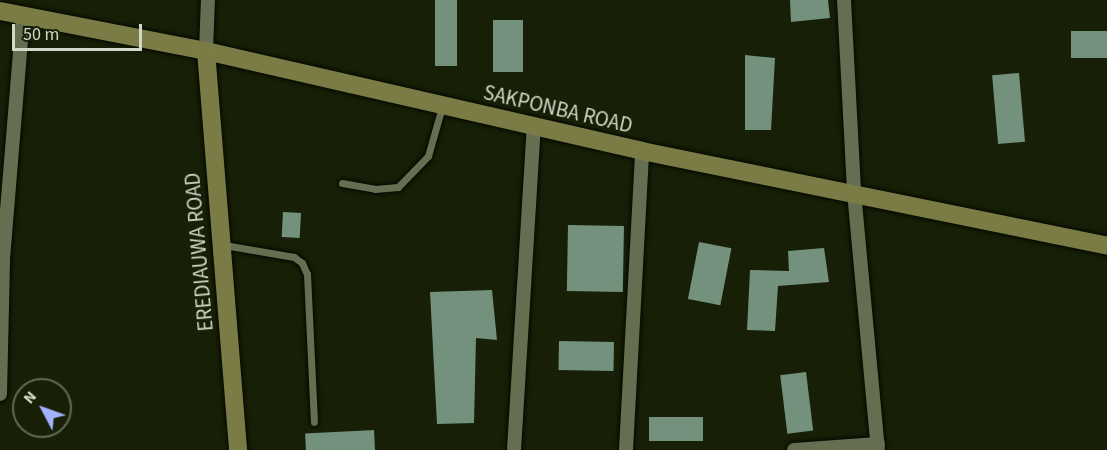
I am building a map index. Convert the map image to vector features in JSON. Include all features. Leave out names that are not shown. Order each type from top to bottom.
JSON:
[{"type":"main road","name":"SAKPONBA ROAD","points":[[0,11],[206,51],[642,151],[854,192],[1107,246]]},
{"type":"main road","name":"EREDIAUWA ROAD","points":[[206,51],[237,450]]},
{"type":"street","points":[[206,51],[208,0]]},
{"type":"street","points":[[794,450],[878,447],[854,192],[844,0]]},
{"type":"street","points":[[0,394],[3,259],[23,15]]},
{"type":"street","points":[[514,450],[534,126]]},
{"type":"street","points":[[626,450],[642,151]]},
{"type":"lane","points":[[342,183],[375,189],[398,187],[416,172],[428,156],[442,105]]},
{"type":"lane","points":[[221,245],[294,257],[302,263],[307,274],[314,422]]},
{"type":"building","points":[[435,0],[457,0],[457,66],[435,66]]},
{"type":"building","points":[[790,0],[828,0],[830,18],[791,22]]},
{"type":"building","points":[[493,20],[523,20],[523,72],[493,72]]},
{"type":"building","points":[[1071,31],[1107,31],[1107,58],[1071,58]]},
{"type":"building","points":[[745,55],[775,58],[771,130],[745,130]]},
{"type":"building","points":[[1019,73],[1025,142],[998,144],[992,75]]},
{"type":"building","points":[[283,212],[301,213],[300,238],[282,237]]},
{"type":"building","points":[[568,225],[624,226],[623,292],[567,291]]},
{"type":"building","points":[[699,242],[731,248],[720,305],[688,299]]},
{"type":"building","points":[[824,248],[829,282],[778,286],[775,331],[747,330],[750,270],[789,271],[788,251]]},
{"type":"building","points":[[492,290],[497,340],[476,338],[474,423],[437,424],[430,292]]},
{"type":"building","points":[[559,341],[614,342],[613,371],[558,370]]},
{"type":"building","points":[[806,372],[813,431],[787,434],[780,375]]},
{"type":"building","points":[[649,417],[703,417],[703,441],[649,441]]},
{"type":"building","points":[[374,430],[375,450],[306,450],[305,434]]}]
